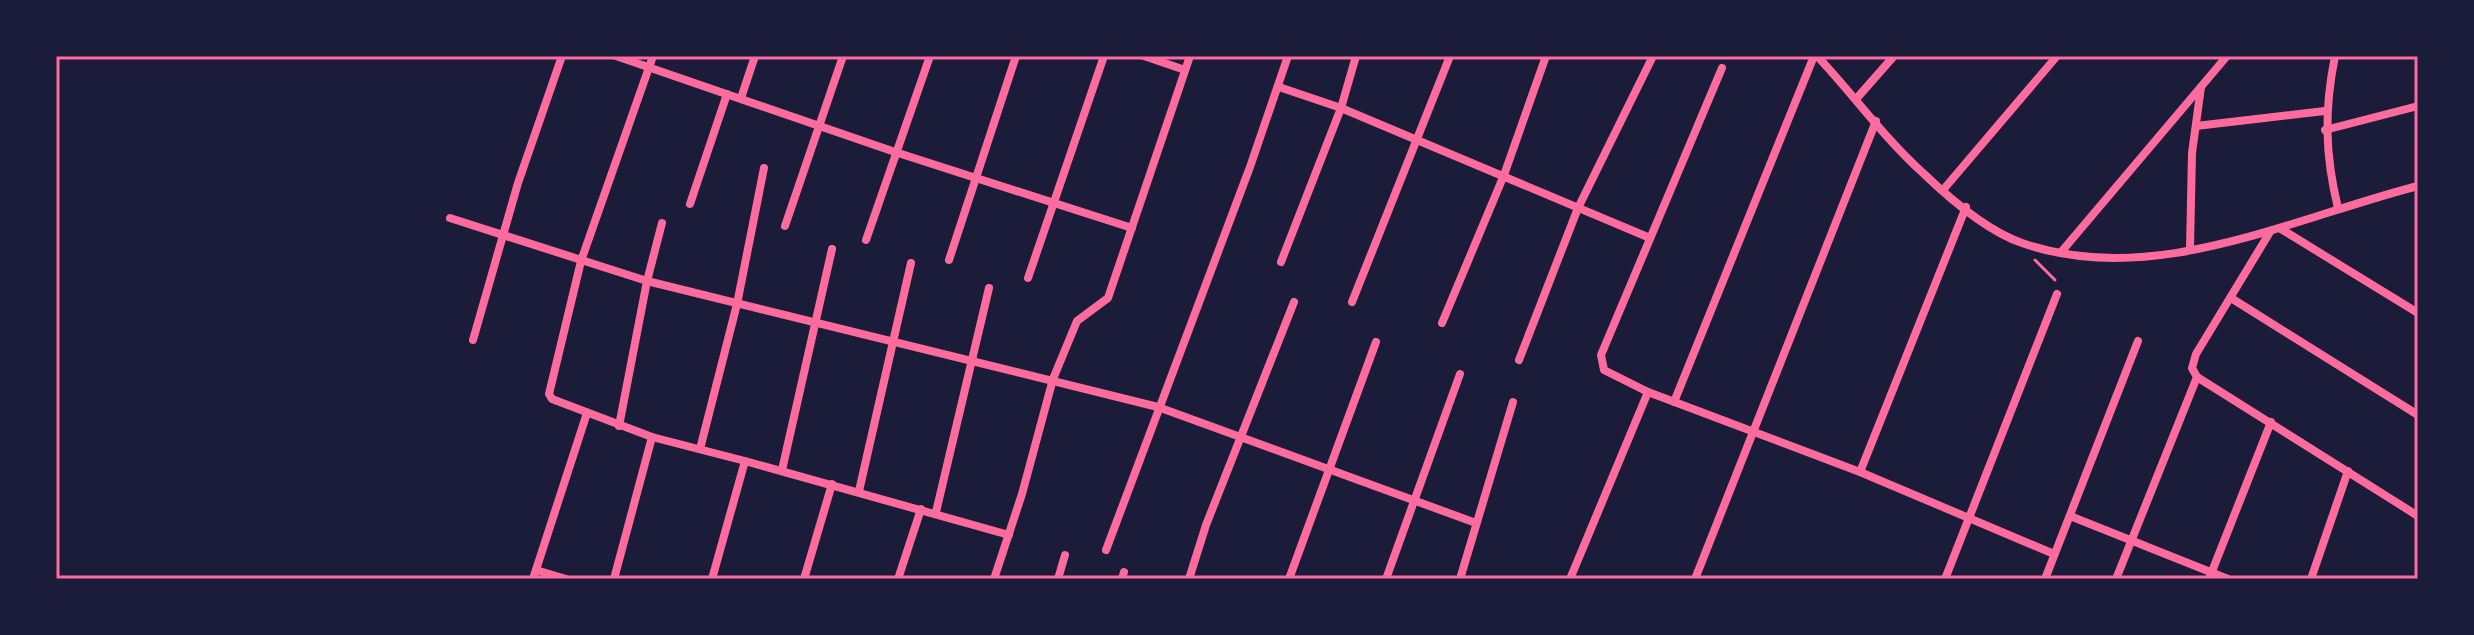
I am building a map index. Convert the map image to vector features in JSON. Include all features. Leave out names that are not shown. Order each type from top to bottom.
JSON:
[{"type":"street","points":[[473,340],[502,236],[562,56]]},
{"type":"street","points":[[616,56],[895,152],[1132,228]]},
{"type":"street","points":[[653,56],[581,261],[549,394],[552,399],[652,437],[936,512],[1009,535]]},
{"type":"street","points":[[741,98],[755,56]]},
{"type":"street","points":[[785,226],[843,56]]},
{"type":"street","points":[[866,240],[930,56]]},
{"type":"street","points":[[949,260],[1016,56]]},
{"type":"street","points":[[1028,278],[1104,56]]},
{"type":"street","points":[[1144,56],[1185,70]]},
{"type":"street","points":[[994,579],[1053,379],[1077,321],[1108,298],[1190,56]]},
{"type":"street","points":[[1106,550],[1288,56]]},
{"type":"street","points":[[1281,262],[1341,108],[1356,56]]},
{"type":"street","points":[[1352,302],[1450,56]]},
{"type":"street","points":[[1442,323],[1504,175],[1546,56]]},
{"type":"street","points":[[1519,360],[1578,208],[1653,56]]},
{"type":"street","points":[[1674,402],[1816,56],[1857,98],[1909,160],[1943,190],[2019,242],[2062,251],[2119,257],[2190,248],[2270,232],[2338,208],[2418,186]]},
{"type":"street","points":[[1857,98],[1894,56]]},
{"type":"street","points":[[1943,190],[2057,56]]},
{"type":"street","points":[[2062,251],[2227,56]]},
{"type":"street","points":[[2335,56],[2325,111],[2325,130],[2338,208]]},
{"type":"street","points":[[1722,68],[1600,363],[1617,378],[1648,392],[1860,472],[2054,554]]},
{"type":"street","points":[[1279,87],[1341,108],[1650,238]]},
{"type":"street","points":[[2190,248],[2201,87]]},
{"type":"street","points":[[690,204],[727,94]]},
{"type":"street","points":[[2325,130],[2418,106]]},
{"type":"street","points":[[2196,126],[2325,111]]},
{"type":"street","points":[[1695,579],[1876,121]]},
{"type":"street","points":[[700,449],[737,304],[764,168]]},
{"type":"street","points":[[1860,472],[1966,207]]},
{"type":"street","points":[[450,218],[647,281],[814,325],[1053,379],[1158,407],[1476,523]]},
{"type":"street","points":[[619,426],[647,281],[662,223]]},
{"type":"street","points":[[2281,229],[2418,313]]},
{"type":"street","points":[[2270,232],[2192,362],[2197,377],[2418,516]]},
{"type":"street","points":[[782,470],[832,249]]},
{"type":"street","points":[[859,491],[911,263]]},
{"type":"street","points":[[936,512],[989,288]]},
{"type":"street","points":[[1945,579],[2057,294]]},
{"type":"street","points":[[2231,298],[2418,415]]},
{"type":"street","points":[[1189,579],[1206,525],[1294,302]]},
{"type":"street","points":[[2045,579],[2138,341]]},
{"type":"street","points":[[1289,579],[1376,342]]},
{"type":"street","points":[[1386,579],[1460,374]]},
{"type":"street","points":[[2116,579],[2197,377]]},
{"type":"street","points":[[1570,579],[1648,392]]},
{"type":"street","points":[[1460,579],[1513,402]]},
{"type":"street","points":[[566,579],[535,575],[587,413]]},
{"type":"street","points":[[2210,576],[2271,422]]},
{"type":"street","points":[[614,579],[652,437]]},
{"type":"street","points":[[712,579],[745,461]]},
{"type":"street","points":[[2311,579],[2348,471]]},
{"type":"street","points":[[804,579],[832,484]]},
{"type":"street","points":[[898,579],[921,509]]},
{"type":"street","points":[[2070,516],[2210,576],[2228,579]]},
{"type":"street","points":[[1058,579],[1065,555]]},
{"type":"path","points":[[2019,242],[2056,282],[2057,294]]}]
